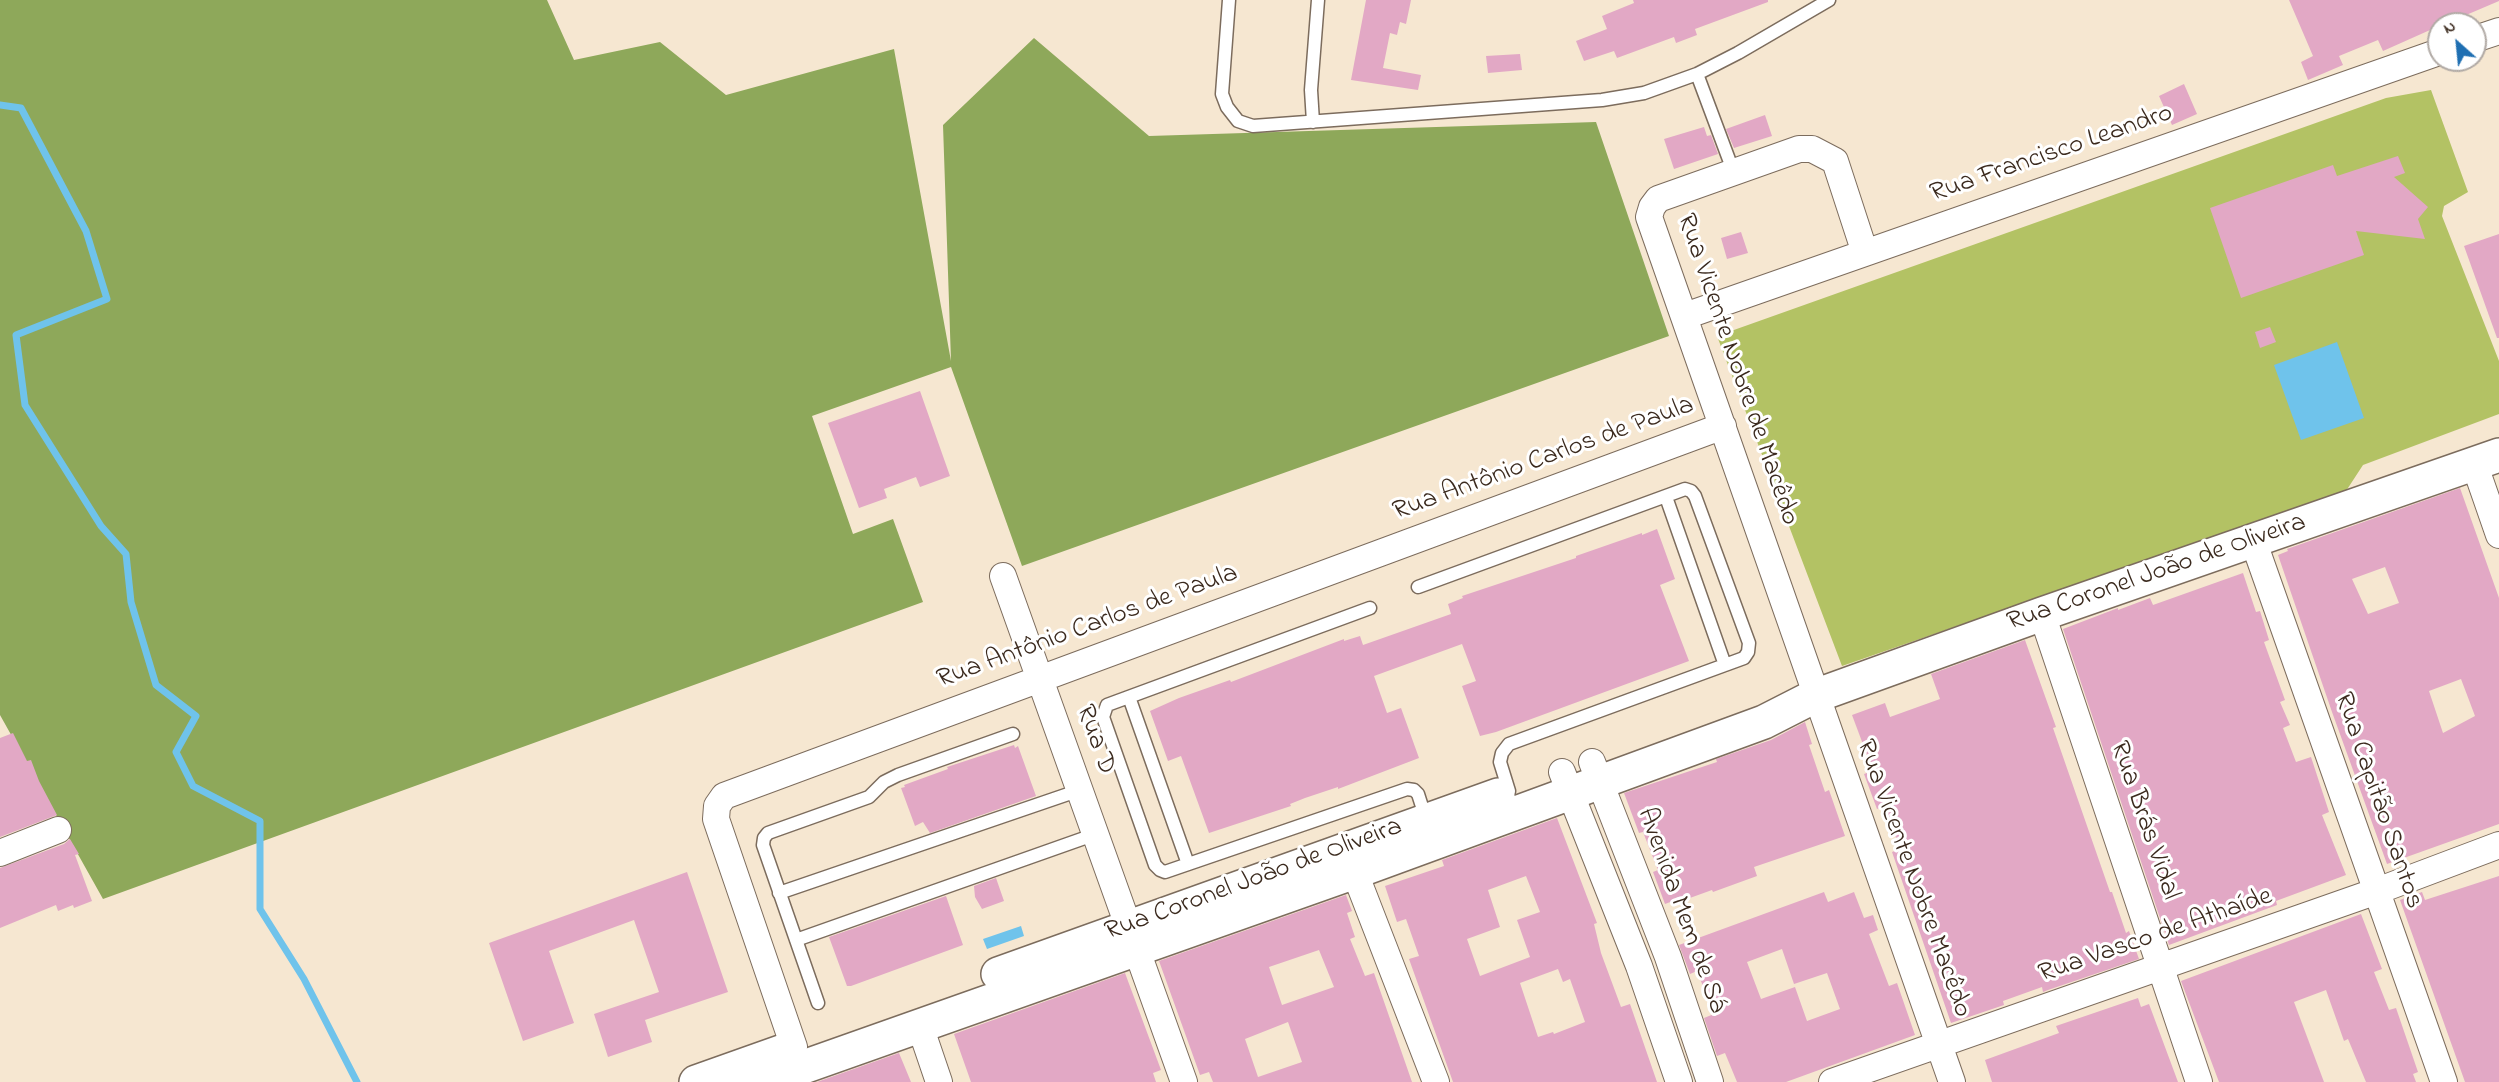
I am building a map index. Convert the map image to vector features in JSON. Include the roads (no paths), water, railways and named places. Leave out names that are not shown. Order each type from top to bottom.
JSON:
[{"type":"street","name":"Rua Francisco Leandro","points":[[1685,316],[2427,56]]},
{"type":"street","name":"Rua Vicente Nobre de Macêdo","points":[[1815,696],[1649,217],[1658,199],[1799,149],[1812,149],[1835,161],[1865,253]]},
{"type":"street","name":"Rua Antônio Carlos de Paula","points":[[794,1047],[716,819],[717,806],[724,796],[1723,426]]},
{"type":"street","name":"Rua Coronel João de Oliveira","points":[[697,1082],[794,1047],[1132,937],[1566,783],[1772,698],[1796,693],[1815,696],[2486,459]]},
{"type":"street","points":[[2486,459],[2499,535]]},
{"type":"street","name":"Rua Capitão Santos","points":[[2253,540],[2444,1082]]},
{"type":"street","name":"Rua D","points":[[1003,576],[1184,1082]]},
{"type":"street","name":"Rua Brás Vidal","points":[[2042,614],[2199,1082]]},
{"type":"street","name":"Rua Vicente Nobre Macêdo","points":[[1815,696],[1952,1082]]},
{"type":"street","name":"Avenida Mem de Sá","points":[[1596,772],[1668,957],[1710,1082]]},
{"type":"street","name":"Rua Coronel João de Oliveira","points":[[1350,860],[1427,820],[1509,791],[1566,783]]},
{"type":"street","points":[[1566,783],[1639,966],[1679,1082]]},
{"type":"street","points":[[0,853],[58,830]]},
{"type":"street","name":"Rua Vasco de Athaíde","points":[[1832,1082],[2377,891],[2499,845]]},
{"type":"street","points":[[1350,860],[1436,1082]]},
{"type":"street","name":"Rua Coronel João de Oliveira","points":[[761,1082],[920,1026],[1132,937]]},
{"type":"street","points":[[1639,966],[1668,957]]},
{"type":"street","points":[[920,1026],[939,1082]]},
{"type":"lane","points":[[1229,0],[1222,93],[1227,107],[1238,121],[1253,126],[1602,100],[1644,93],[1697,74],[1829,0]]},
{"type":"lane","points":[[1313,122],[1311,90],[1318,0]]},
{"type":"lane","points":[[1697,74],[1734,172]]},
{"type":"lane","points":[[1418,587],[1685,489],[1691,491],[1695,496],[1749,644],[1748,652],[1744,658],[1509,744],[1502,753],[1500,762],[1509,791]]},
{"type":"lane","points":[[1666,497],[1725,665]]},
{"type":"lane","points":[[1370,608],[1107,705],[1103,717],[1155,865],[1165,872],[1407,789],[1414,790],[1418,794],[1427,820]]},
{"type":"lane","points":[[1129,697],[1188,864]]},
{"type":"lane","points":[[818,1003],[763,845],[764,838],[768,833],[869,797],[884,782],[898,775],[1013,734]]},
{"type":"lane","points":[[779,893],[1080,790]]},
{"type":"lane","points":[[796,940],[1096,834]]},
{"type":"water","points":[[2337,342],[2364,418],[2301,440],[2274,365]]},
{"type":"water","points":[[1021,926],[1024,936],[987,949],[983,939]]},
{"type":"waterway","points":[[0,105],[21,108],[86,231],[107,299],[16,335],[25,405],[101,526],[126,554],[131,602],[156,685],[196,716],[176,752],[193,786],[260,821],[260,909],[304,979],[357,1082]]}]
